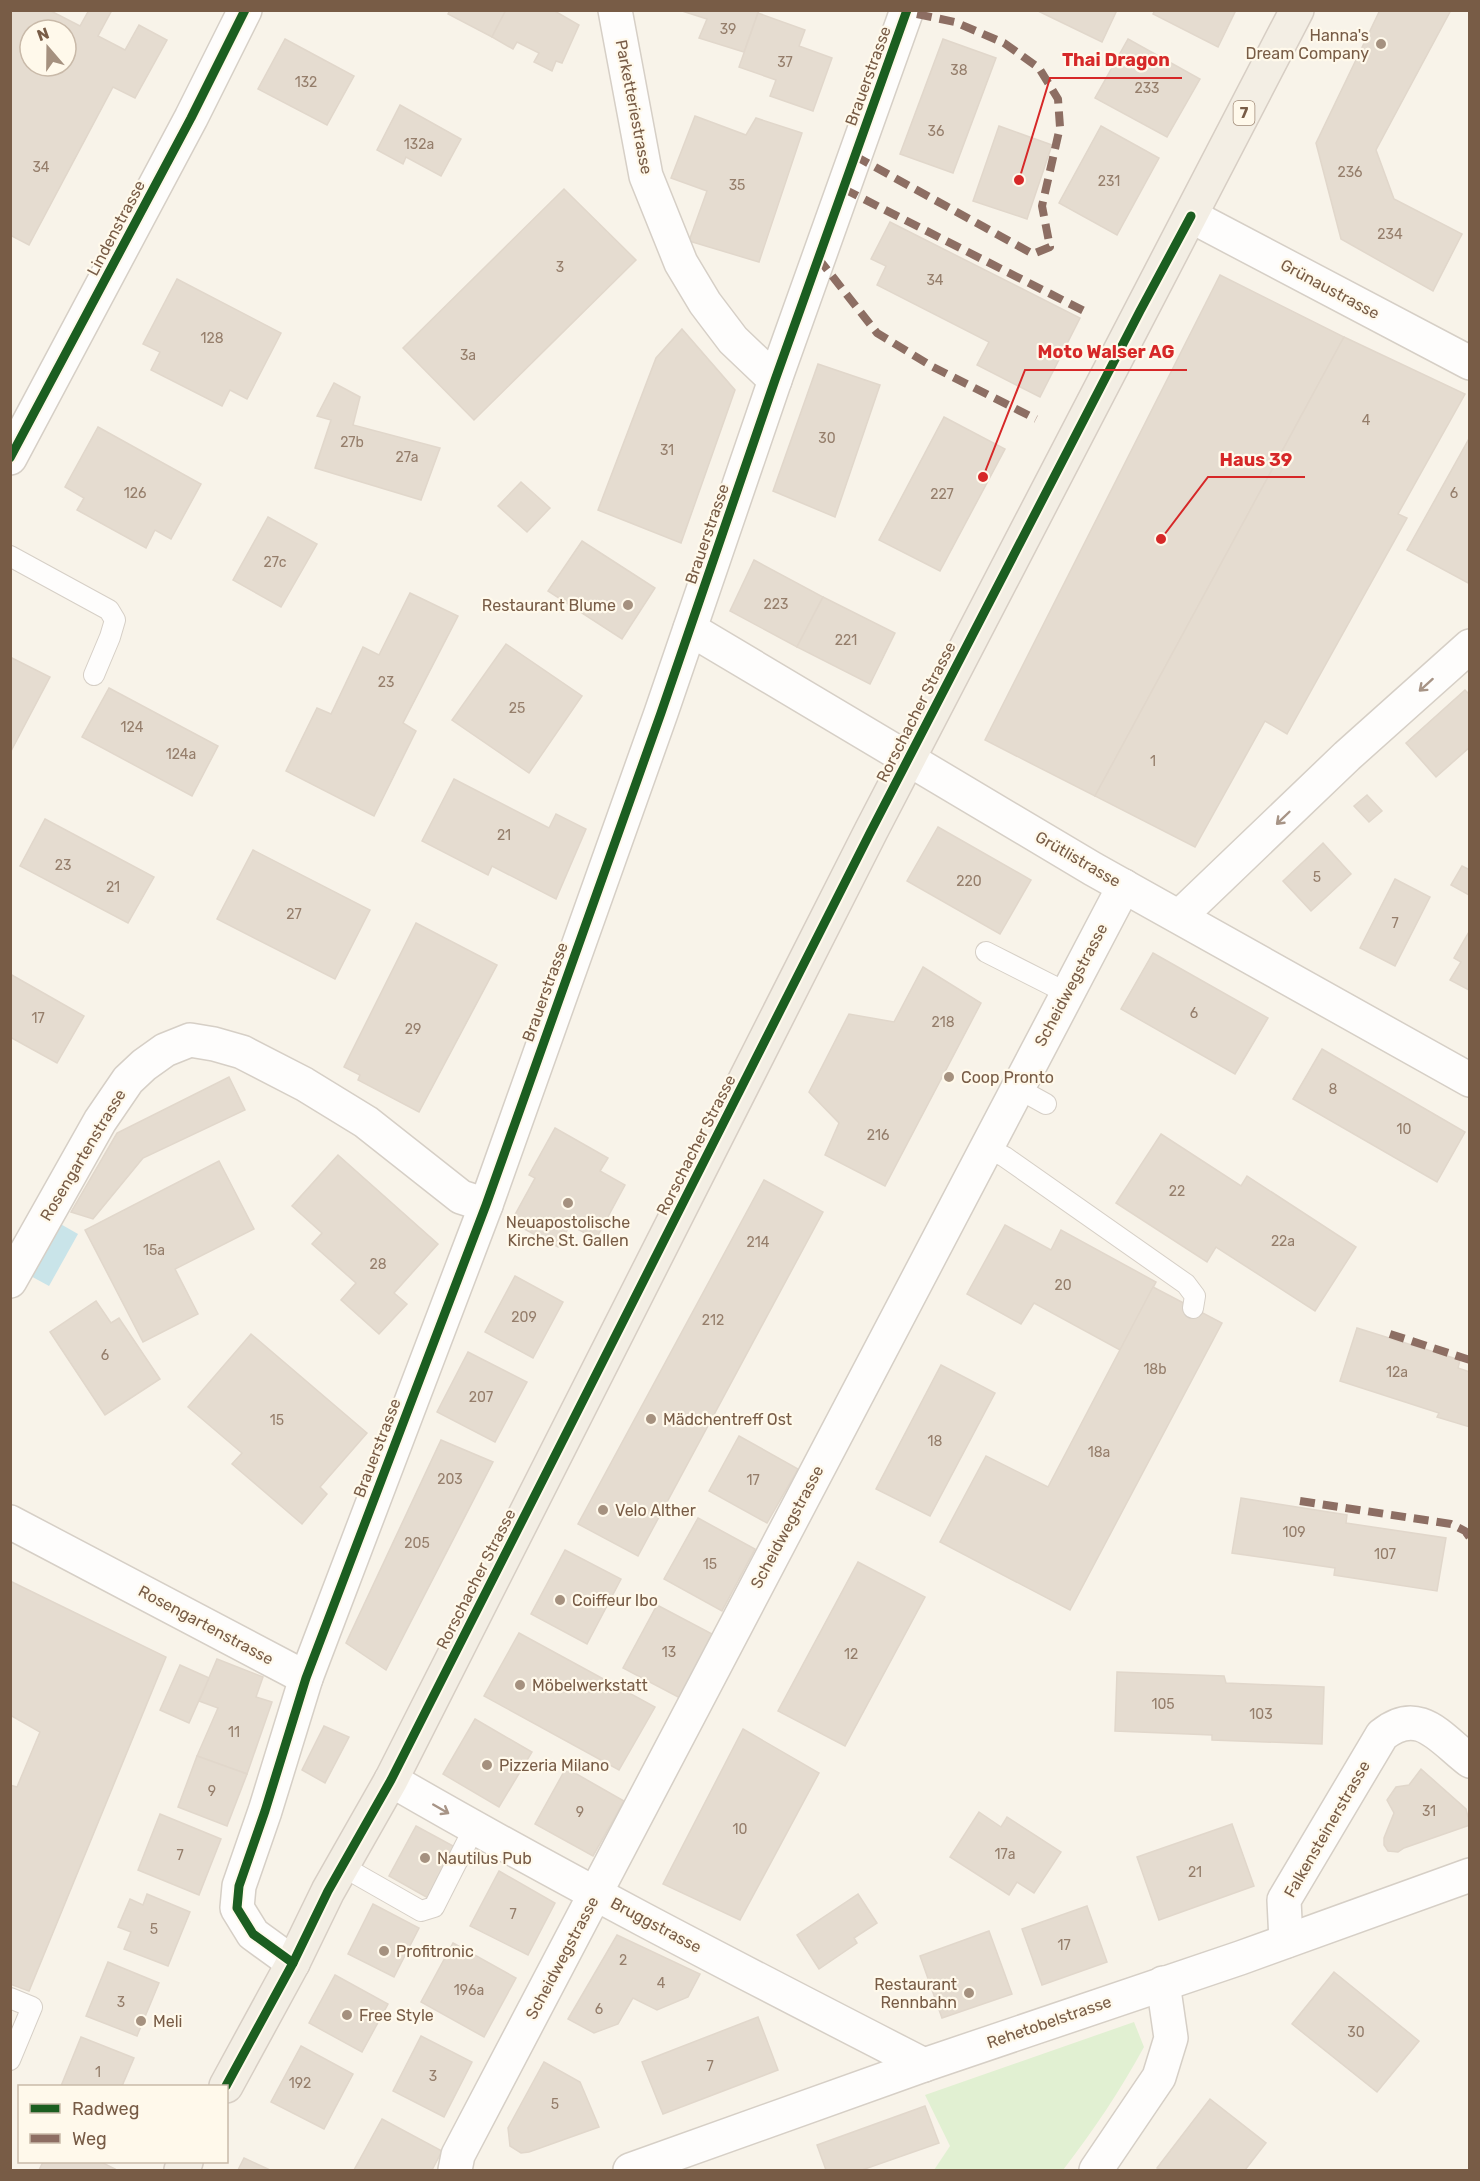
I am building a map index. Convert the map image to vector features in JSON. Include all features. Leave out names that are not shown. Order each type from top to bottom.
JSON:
[{"type":"main road","name":"Rorschacher Strasse","points":[[227,2085],[293,1963],[342,1866],[391,1780],[871,831],[1296,10]]},
{"type":"street","name":"Lindenstrasse","points":[[10,458],[186,128],[245,10]]},
{"type":"street","name":"Parketteriestrasse","points":[[615,10],[646,176],[681,263],[705,303],[733,340],[775,380]]},
{"type":"street","name":"Brauerstrasse","points":[[293,1963],[253,1934],[237,1908],[239,1886],[306,1678],[486,1205],[907,10]]},
{"type":"street","name":"Grünaustrasse","points":[[1191,216],[1470,363]]},
{"type":"street","name":"Grütlistrasse","points":[[690,629],[909,761],[1124,886],[1470,1080]]},
{"type":"street","points":[[1180,916],[1347,756],[1470,646]]},
{"type":"street","name":"Scheidwegstrasse","points":[[455,2170],[458,2155],[1124,886]]},
{"type":"street","name":"Rosengartenstrasse","points":[[10,1281],[100,1121],[128,1080],[165,1050],[190,1040],[242,1052],[304,1084],[366,1122],[461,1197],[486,1205]]},
{"type":"street","name":"Rosengartenstrasse","points":[[11,1524],[306,1678]]},
{"type":"street","name":"Falkensteinerstrasse","points":[[1286,1941],[1284,1900],[1382,1735],[1394,1726],[1408,1722],[1425,1725],[1470,1761]]},
{"type":"street","name":"Bruggstrasse","points":[[391,1780],[595,1894],[924,2065]]},
{"type":"street","name":"Rehetobelstrasse","points":[[630,2170],[1470,1875]]},
{"type":"street","points":[[1096,2170],[1159,2077],[1171,2038],[1163,1983]]},
{"type":"lane","points":[[10,556],[109,610],[115,620],[111,637],[94,675]]},
{"type":"lane","points":[[986,952],[1067,993]]},
{"type":"lane","points":[[1017,1088],[1046,1104]]},
{"type":"lane","points":[[986,1147],[1005,1157],[1186,1284],[1195,1296],[1193,1308]]},
{"type":"lane","points":[[342,1866],[421,1911],[434,1907],[474,1828]]},
{"type":"lane","points":[[10,1998],[32,2007],[10,2060]]},
{"type":"green space","points":[[1134,2022],[1144,2047],[1106,2110],[1063,2170],[934,2170],[950,2146],[925,2095]]},
{"type":"water","points":[[57,1222],[78,1234],[49,1286],[27,1274]]},
{"type":"building","points":[[10,10],[49,10],[64,18],[18,18],[18,78],[78,78],[78,25],[80,26],[89,10],[112,10],[98,36],[125,50],[139,25],[167,40],[135,98],[113,87],[29,245],[10,235]]},
{"type":"building","points":[[446,10],[506,10],[492,37],[448,14]]},
{"type":"building","points":[[506,10],[553,10],[579,25],[562,63],[556,61],[552,71],[534,62],[539,53],[517,42],[513,49],[492,37]]},
{"type":"building","points":[[679,10],[759,10],[744,52],[699,38],[707,19]]},
{"type":"building","points":[[1036,10],[1117,10],[1102,42]]},
{"type":"building","points":[[1155,10],[1236,10],[1218,47],[1153,14]]},
{"type":"building","points":[[1380,10],[1451,10],[1376,150],[1394,199],[1462,234],[1433,291],[1341,239],[1316,143]]},
{"type":"building","points":[[758,13],[805,30],[799,46],[832,58],[813,111],[770,96],[776,80],[739,67]]},
{"type":"building","points":[[285,39],[354,76],[327,125],[258,89]]},
{"type":"building","points":[[943,39],[996,58],[953,173],[900,154]]},
{"type":"building","points":[[1128,39],[1200,79],[1167,137],[1095,98]]},
{"type":"building","points":[[400,105],[461,139],[441,176],[406,157],[403,164],[377,150]]},
{"type":"building","points":[[695,116],[746,135],[756,118],[802,133],[759,262],[689,241],[707,191],[671,178]]},
{"type":"building","points":[[999,126],[1052,145],[1027,219],[973,201]]},
{"type":"building","points":[[1101,126],[1159,158],[1117,235],[1059,203]]},
{"type":"building","points":[[564,189],[636,260],[474,420],[403,348]]},
{"type":"building","points":[[890,222],[1080,318],[1040,397],[977,365],[989,342],[877,285],[886,266],[871,259]]},
{"type":"building","points":[[1220,275],[1344,337],[1095,796],[985,740]]},
{"type":"building","points":[[177,279],[281,333],[247,399],[230,390],[222,406],[151,370],[160,352],[143,344]]},
{"type":"building","points":[[682,329],[735,390],[681,543],[598,510],[656,358]]},
{"type":"building","points":[[1344,337],[1465,394],[1398,514],[1407,518],[1287,734],[1265,721],[1195,847],[1095,796]]},
{"type":"building","points":[[818,364],[880,385],[835,517],[773,491]]},
{"type":"building","points":[[334,383],[360,397],[353,425],[440,448],[421,500],[315,468],[331,420],[317,416]]},
{"type":"building","points":[[944,417],[1005,449],[940,571],[879,540]]},
{"type":"building","points":[[98,427],[201,484],[171,539],[155,530],[146,548],[77,510],[84,498],[65,487]]},
{"type":"building","points":[[1470,437],[1470,584],[1407,550]]},
{"type":"building","points":[[521,482],[550,508],[527,532],[498,506]]},
{"type":"building","points":[[268,517],[317,544],[281,607],[233,580]]},
{"type":"building","points":[[582,541],[655,588],[622,639],[548,591]]},
{"type":"building","points":[[754,560],[823,597],[797,647],[730,611]]},
{"type":"building","points":[[410,593],[458,616],[403,723],[416,731],[374,816],[286,771],[317,708],[331,714],[363,647],[379,655]]},
{"type":"building","points":[[823,597],[895,633],[870,684],[797,647]]},
{"type":"building","points":[[506,644],[582,696],[529,773],[452,720]]},
{"type":"building","points":[[10,657],[50,677],[10,753]]},
{"type":"building","points":[[109,688],[218,746],[192,796],[82,737]]},
{"type":"building","points":[[1465,690],[1470,695],[1470,747],[1436,777],[1406,743]]},
{"type":"building","points":[[454,779],[549,828],[556,814],[586,829],[556,899],[492,866],[488,875],[422,841]]},
{"type":"building","points":[[1367,795],[1382,811],[1369,822],[1354,806]]},
{"type":"building","points":[[45,819],[154,877],[128,923],[20,866]]},
{"type":"building","points":[[938,827],[1031,880],[1000,934],[907,881]]},
{"type":"building","points":[[1323,843],[1351,874],[1311,911],[1283,881]]},
{"type":"building","points":[[253,850],[370,910],[335,979],[217,919]]},
{"type":"building","points":[[1462,866],[1470,870],[1469,895],[1451,885]]},
{"type":"building","points":[[1395,879],[1430,897],[1395,966],[1360,948]]},
{"type":"building","points":[[416,923],[497,965],[419,1112],[358,1080],[360,1075],[344,1067]]},
{"type":"building","points":[[1470,930],[1469,990],[1450,980],[1461,962],[1454,958]]},
{"type":"building","points":[[1153,953],[1268,1018],[1235,1074],[1121,1009]]},
{"type":"building","points":[[923,967],[981,1003],[885,1186],[825,1155],[839,1123],[809,1092],[849,1014],[894,1022]]},
{"type":"building","points":[[10,974],[84,1016],[57,1063],[10,1037]]},
{"type":"building","points":[[1322,1049],[1465,1132],[1437,1182],[1293,1099]]},
{"type":"building","points":[[229,1077],[245,1110],[143,1158],[93,1219],[71,1212],[117,1133]]},
{"type":"building","name":"Neuapostolische Kirche St. Gallen","points":[[555,1128],[608,1158],[600,1171],[625,1185],[596,1239],[570,1225],[558,1247],[511,1222],[535,1178],[529,1175]]},
{"type":"building","points":[[1161,1134],[1241,1186],[1247,1176],[1356,1247],[1315,1311],[1216,1247],[1207,1262],[1116,1203]]},
{"type":"building","points":[[338,1155],[438,1244],[394,1293],[407,1304],[379,1334],[341,1300],[356,1283],[312,1244],[322,1233],[292,1206]]},
{"type":"building","points":[[219,1161],[254,1229],[175,1269],[198,1314],[143,1342],[85,1230]]},
{"type":"building","points":[[764,1180],[823,1212],[638,1556],[578,1524]]},
{"type":"building","points":[[1005,1225],[1051,1250],[1061,1230],[1156,1282],[1120,1350],[1034,1303],[1021,1324],[967,1294]]},
{"type":"building","points":[[515,1276],[563,1302],[533,1358],[485,1332]]},
{"type":"building","points":[[1153,1287],[1222,1323],[1070,1610],[940,1542],[986,1456],[1048,1487]]},
{"type":"building","points":[[96,1301],[111,1323],[119,1318],[160,1379],[105,1415],[50,1332]]},
{"type":"building","points":[[1357,1328],[1460,1360],[1458,1368],[1470,1372],[1470,1427],[1437,1417],[1439,1413],[1340,1381]]},
{"type":"building","points":[[251,1334],[367,1433],[320,1487],[327,1494],[302,1524],[232,1464],[242,1453],[188,1407]]},
{"type":"building","points":[[468,1352],[527,1382],[495,1442],[437,1412]]},
{"type":"building","points":[[941,1365],[995,1393],[930,1516],[876,1489]]},
{"type":"building","points":[[739,1436],[798,1469],[767,1523],[709,1491]]},
{"type":"building","points":[[441,1440],[493,1462],[386,1670],[346,1643]]},
{"type":"building","points":[[1241,1498],[1347,1515],[1346,1523],[1446,1538],[1437,1591],[1334,1575],[1335,1568],[1232,1553]]},
{"type":"building","points":[[698,1518],[755,1549],[722,1611],[664,1579]]},
{"type":"building","points":[[565,1550],[621,1579],[587,1644],[531,1614]]},
{"type":"building","points":[[858,1562],[925,1597],[845,1746],[778,1711]]},
{"type":"building","points":[[10,1581],[166,1657],[29,1991],[10,1984],[10,1785],[17,1787],[40,1732],[10,1715]]},
{"type":"building","points":[[657,1605],[714,1635],[680,1698],[623,1668]]},
{"type":"building","points":[[519,1633],[655,1707],[619,1770],[484,1696]]},
{"type":"building","points":[[217,1659],[263,1677],[256,1697],[272,1702],[247,1774],[197,1756],[218,1708],[199,1701]]},
{"type":"building","points":[[180,1665],[209,1678],[189,1723],[160,1710]]},
{"type":"building","points":[[1117,1672],[1224,1676],[1226,1683],[1324,1687],[1322,1744],[1212,1740],[1212,1735],[1115,1731]]},
{"type":"building","points":[[475,1719],[532,1752],[499,1807],[443,1774]]},
{"type":"building","points":[[324,1726],[349,1737],[325,1783],[302,1770]]},
{"type":"building","points":[[743,1729],[819,1773],[740,1920],[663,1884]]},
{"type":"building","points":[[197,1756],[247,1774],[227,1826],[178,1807]]},
{"type":"building","points":[[566,1768],[624,1801],[593,1856],[535,1824]]},
{"type":"building","points":[[1421,1769],[1466,1809],[1470,1825],[1398,1852],[1388,1851],[1384,1845],[1384,1838],[1394,1813],[1387,1800],[1396,1787],[1409,1785]]},
{"type":"building","points":[[979,1812],[1001,1827],[1007,1817],[1061,1852],[1034,1893],[1017,1882],[1009,1895],[950,1857]]},
{"type":"building","points":[[160,1814],[221,1839],[199,1895],[138,1870]]},
{"type":"building","points":[[1232,1824],[1254,1886],[1159,1920],[1137,1857]]},
{"type":"building","points":[[416,1826],[455,1847],[428,1898],[389,1876]]},
{"type":"building","points":[[499,1871],[555,1903],[528,1955],[470,1926]]},
{"type":"building","points":[[147,1894],[190,1912],[168,1966],[124,1949],[131,1932],[118,1927],[130,1899],[143,1905]]},
{"type":"building","points":[[858,1894],[877,1923],[854,1938],[857,1943],[819,1969],[797,1935]]},
{"type":"building","points":[[373,1904],[419,1928],[394,1977],[348,1954]]},
{"type":"building","points":[[1087,1906],[1107,1962],[1042,1985],[1022,1929]]},
{"type":"building","points":[[989,1931],[1012,1994],[942,2018],[920,1956]]},
{"type":"building","points":[[617,1935],[700,1974],[688,1997],[657,2010],[633,1998],[618,2024],[594,2033],[568,2019]]},
{"type":"building","points":[[453,1943],[516,1978],[484,2037],[421,2002]]},
{"type":"building","points":[[108,1962],[159,1983],[137,2036],[86,2016]]},
{"type":"building","points":[[1334,1972],[1419,2041],[1377,2092],[1292,2024]]},
{"type":"building","points":[[335,1975],[388,2004],[362,2052],[309,2023]]},
{"type":"building","points":[[758,2017],[778,2070],[663,2114],[642,2062]]},
{"type":"building","points":[[421,2036],[472,2062],[444,2117],[393,2091]]},
{"type":"building","points":[[81,2037],[134,2058],[122,2085],[61,2085]]},
{"type":"building","points":[[301,2046],[353,2074],[324,2129],[271,2102]]},
{"type":"building","points":[[544,2062],[580,2082],[599,2127],[521,2153],[510,2146],[508,2128]]},
{"type":"building","points":[[1210,2099],[1266,2143],[1245,2170],[1161,2170],[1157,2168]]},
{"type":"building","points":[[925,2106],[939,2143],[862,2170],[826,2170],[817,2145]]},
{"type":"building","points":[[382,2119],[442,2151],[432,2170],[354,2170]]},
{"type":"building","points":[[244,2158],[270,2170],[238,2170]]},
{"type":"building","points":[[42,2163],[103,2163],[115,2169],[114,2170],[39,2170]]},
{"type":"marked path","points":[[855,156],[1033,254],[1050,247],[1042,206],[1060,127],[1058,99],[1039,68],[1004,43],[955,22],[907,12]]},
{"type":"marked path","points":[[844,189],[1090,314]]},
{"type":"marked path","points":[[818,258],[877,333],[933,367],[1036,419]]},
{"type":"marked path","points":[[1390,1334],[1470,1360]]},
{"type":"marked path","points":[[1300,1501],[1451,1524],[1465,1531],[1470,1538]]},
{"type":"cycle path","points":[[10,458],[191,118],[245,10]]},
{"type":"cycle path","points":[[293,1963],[253,1934],[237,1908],[239,1886],[306,1678],[486,1205],[907,10]]},
{"type":"cycle path","points":[[227,2085],[293,1963],[328,1891],[391,1780],[871,831],[1191,216]]},
{"type":"place","name":"Hanna's Dream Company","points":[[1381,44]]},
{"type":"place","name":"Thai Dragon","points":[[1019,180]]},
{"type":"place","name":"Moto Walser AG","points":[[983,477]]},
{"type":"place","name":"Haus 39","points":[[1161,539]]},
{"type":"place","name":"Restaurant Blume","points":[[628,605]]},
{"type":"place","name":"Coop Pronto","points":[[949,1077]]},
{"type":"place","name":"Neuapostolische Kirche St. Gallen","points":[[568,1203]]},
{"type":"place","name":"Mädchentreff Ost","points":[[651,1419]]},
{"type":"place","name":"Velo Alther","points":[[603,1510]]},
{"type":"place","name":"Coiffeur Ibo","points":[[560,1600]]},
{"type":"place","name":"Möbelwerkstatt","points":[[520,1685]]},
{"type":"place","name":"Pizzeria Milano","points":[[487,1765]]},
{"type":"place","name":"Nautilus Pub","points":[[425,1858]]},
{"type":"place","name":"Profitronic","points":[[384,1951]]},
{"type":"place","name":"Restaurant Rennbahn","points":[[969,1993]]},
{"type":"place","name":"Free Style","points":[[347,2015]]},
{"type":"place","name":"Meli","points":[[141,2021]]}]
